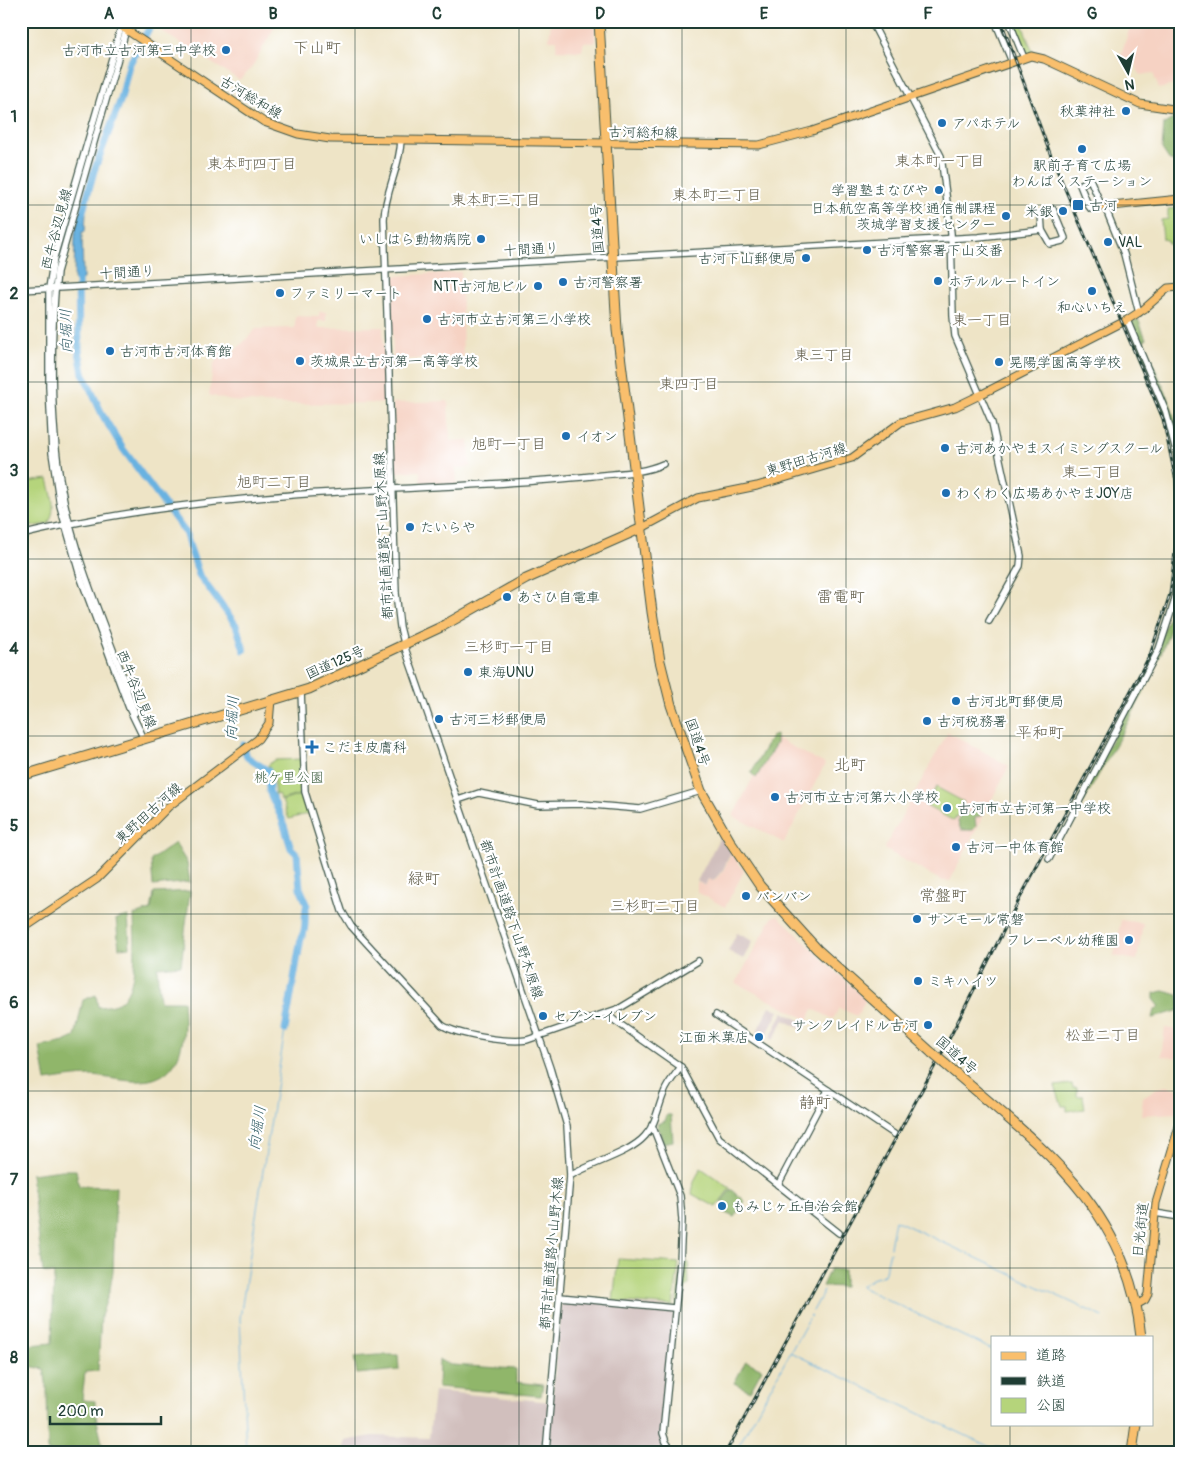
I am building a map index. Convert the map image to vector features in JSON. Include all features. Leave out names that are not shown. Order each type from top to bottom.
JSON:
[{"type":"highway","name":"国道4号","points":[[599,21],[617,330],[642,528],[663,675],[671,705],[701,791],[743,862],[780,910],[817,949],[1054,1159],[1084,1192],[1100,1215],[1118,1250],[1136,1305]]},
{"type":"highway","name":"国道125号","points":[[21,776],[301,691],[405,645],[526,579],[642,528]]},
{"type":"highway","points":[[1136,1305],[1141,1336]]},
{"type":"highway","points":[[1132,1452],[1136,1426]]},
{"type":"main road","name":"古河総和線","points":[[113,21],[124,26],[138,38],[254,116],[285,131],[330,139],[606,144],[766,144],[910,98],[1031,56],[1044,59],[1140,104],[1180,110]]},
{"type":"main road","points":[[124,26],[129,21]]},
{"type":"main road","points":[[1103,207],[1180,199]]},
{"type":"main road","name":"東野田古河線","points":[[642,528],[698,498],[757,486],[842,463],[860,453],[901,422],[955,407],[980,395],[1127,320],[1139,313],[1168,288],[1180,287]]},
{"type":"main road","name":"東野田古河線","points":[[21,930],[97,879],[168,807],[250,744],[266,728],[271,700]]},
{"type":"main road","name":"日光街道","points":[[1136,1305],[1145,1300],[1148,1294],[1155,1213],[1162,1181],[1180,1123]]},
{"type":"street","points":[[871,21],[941,156],[952,238],[954,329],[960,352],[992,423],[1021,559],[1020,566],[989,621]]},
{"type":"street","points":[[995,21],[1012,62]]},
{"type":"street","points":[[1009,21],[1024,58]]},
{"type":"street","name":"西牛谷辺見線","points":[[124,26],[52,288],[49,386],[52,453],[67,524],[144,739]]},
{"type":"street","name":"都市計画道路下山野木原線","points":[[401,140],[399,164],[384,212],[397,604],[405,645],[547,1058]]},
{"type":"street","points":[[1103,207],[1089,207],[1080,187],[1081,182],[1090,179],[1103,207],[1124,254],[1139,313]]},
{"type":"street","points":[[1053,210],[1064,239],[1049,244],[1042,230],[1041,213],[1053,210]]},
{"type":"street","name":"十間通り","points":[[21,290],[1025,234],[1042,230]]},
{"type":"street","points":[[1127,320],[1166,412],[1180,466]]},
{"type":"street","points":[[21,535],[67,524],[172,506],[392,489],[510,485],[635,471],[663,464]]},
{"type":"street","points":[[1049,859],[1159,649],[1174,603],[1180,576]]},
{"type":"street","points":[[301,691],[305,792],[337,896],[347,922],[433,1017],[447,1028],[514,1041],[540,1037],[632,1002],[698,961]]},
{"type":"street","points":[[458,800],[479,793],[538,805],[586,804],[640,809],[701,791]]},
{"type":"street","points":[[607,1013],[680,1067],[719,1138],[839,1233]]},
{"type":"street","points":[[716,1015],[894,1134]]},
{"type":"street","name":"都市計画道路小山野木線","points":[[546,1452],[570,1176],[567,1126],[547,1058]]},
{"type":"street","points":[[570,1176],[590,1164],[632,1147],[646,1135],[652,1126],[665,1090],[680,1067]]},
{"type":"street","points":[[778,1184],[828,1090]]},
{"type":"street","points":[[652,1126],[680,1196],[682,1207],[680,1262],[663,1432],[666,1442],[673,1452]]},
{"type":"street","points":[[1155,1213],[1180,1217]]},
{"type":"street","points":[[560,1297],[674,1308]]},
{"type":"shaded area","name":"古河市立古河第三中学校","points":[[166,21],[278,21],[251,69],[239,80],[161,31]]},
{"type":"shaded area","points":[[551,21],[595,21],[595,43],[584,42],[582,51],[556,50],[557,40],[549,40]]},
{"type":"shaded area","points":[[1132,21],[1180,21],[1180,83],[1159,89],[1153,73],[1140,75],[1133,58],[1119,60]]},
{"type":"shaded area","name":"古河市立古河第三小学校","points":[[461,272],[463,357],[393,360],[391,280],[394,276]]},
{"type":"shaded area","name":"茨城県立古河第一高等学校","points":[[319,312],[326,312],[326,321],[318,321],[318,328],[383,327],[386,403],[281,404],[231,401],[209,395],[213,367],[220,351],[231,355],[256,329],[295,328],[295,316],[319,317]]},
{"type":"shaded area","points":[[448,401],[450,441],[469,440],[470,467],[456,468],[457,485],[421,486],[420,471],[395,472],[393,403]]},
{"type":"shaded area","name":"古河市立古河第一中学校","points":[[948,732],[1009,766],[950,881],[942,881],[884,849]]},
{"type":"shaded area","name":"古河市立古河第六小学校","points":[[774,737],[825,764],[784,843],[733,816]]},
{"type":"shaded area","points":[[721,835],[731,852],[723,870],[713,881],[708,879],[705,886],[697,881]]},
{"type":"shaded area","points":[[732,853],[744,871],[725,907],[697,892],[697,882],[705,886],[709,879],[714,881],[723,871]]},
{"type":"shaded area","points":[[773,916],[778,916],[866,999],[857,1016],[839,1008],[833,1019],[813,1009],[808,1020],[736,983]]},
{"type":"shaded area","name":"フレーベル幼稚園","points":[[1121,920],[1143,923],[1137,960],[1114,956]]},
{"type":"shaded area","points":[[737,933],[753,941],[743,959],[728,951]]},
{"type":"shaded area","points":[[770,1006],[779,1011],[766,1036],[757,1031]]},
{"type":"shaded area","points":[[783,1012],[805,1023],[802,1029],[784,1020],[773,1040],[770,1038]]},
{"type":"shaded area","points":[[1165,1028],[1180,1030],[1180,1058],[1161,1056]]},
{"type":"shaded area","points":[[1167,1086],[1180,1089],[1179,1113],[1141,1115],[1143,1097],[1157,1088]]},
{"type":"shaded area","points":[[562,1297],[674,1308],[664,1440],[666,1452],[344,1452],[344,1441],[373,1436],[429,1438],[434,1391],[552,1402]]},
{"type":"green space","points":[[1012,21],[1021,21],[1033,53],[1025,55]]},
{"type":"green space","points":[[1173,119],[1180,125],[1179,163],[1170,161],[1162,149],[1164,124]]},
{"type":"green space","points":[[1178,208],[1180,244],[1168,244],[1167,240],[1163,239],[1161,220],[1168,219],[1168,209]]},
{"type":"green space","points":[[1138,319],[1146,339],[1143,342],[1168,397],[1180,436],[1180,466],[1175,442],[1130,323]]},
{"type":"green space","points":[[48,479],[53,508],[48,524],[21,528],[21,483]]},
{"type":"green space","points":[[1178,601],[1162,652],[1150,678],[1083,803],[1078,802],[1144,679],[1174,603]]},
{"type":"green space","points":[[776,735],[776,743],[756,778],[751,773],[771,737]]},
{"type":"green space","name":"桃ケ里公園","points":[[303,759],[304,793],[281,800],[278,794],[275,795],[273,775],[268,765],[275,760]]},
{"type":"green space","points":[[936,787],[964,802],[954,821],[926,806]]},
{"type":"green space","points":[[303,794],[310,813],[289,819],[282,801]]},
{"type":"green space","points":[[977,808],[983,810],[982,815],[975,818],[976,827],[973,830],[961,830],[958,822],[960,813],[971,813]]},
{"type":"green space","points":[[175,843],[187,863],[190,882],[153,886],[151,860]]},
{"type":"green space","points":[[190,891],[181,965],[157,967],[160,1001],[183,1001],[183,1040],[180,1052],[174,1063],[167,1072],[156,1078],[141,1081],[92,1076],[46,1081],[40,1047],[64,1042],[75,1037],[83,1000],[96,995],[98,1007],[107,1006],[119,1003],[127,993],[131,983],[135,960],[134,915],[151,910],[154,893]]},
{"type":"green space","points":[[128,916],[130,947],[119,948],[116,919]]},
{"type":"green space","points":[[1164,991],[1178,995],[1180,1010],[1153,1018],[1155,1010],[1160,1007],[1154,999],[1154,993]]},
{"type":"green space","points":[[1072,1084],[1073,1088],[1077,1088],[1077,1096],[1083,1096],[1085,1109],[1067,1111],[1067,1106],[1062,1106],[1055,1086]]},
{"type":"green space","points":[[667,1115],[671,1115],[673,1141],[663,1143],[657,1124],[665,1121]]},
{"type":"green space","points":[[701,1168],[730,1188],[716,1207],[692,1194],[694,1181]]},
{"type":"green space","points":[[76,1170],[79,1186],[116,1187],[113,1271],[110,1289],[101,1316],[98,1371],[85,1372],[82,1400],[95,1401],[95,1412],[104,1452],[48,1452],[47,1389],[44,1369],[29,1366],[31,1345],[52,1343],[54,1274],[43,1272],[31,1174]]},
{"type":"green space","points":[[731,1189],[745,1201],[734,1217],[723,1212],[727,1205],[721,1202]]},
{"type":"green space","points":[[618,1259],[679,1263],[673,1306],[613,1301]]},
{"type":"green space","points":[[682,1262],[688,1263],[689,1285],[685,1288],[683,1308],[676,1308]]},
{"type":"green space","points":[[830,1269],[844,1270],[844,1287],[822,1286]]},
{"type":"green space","points":[[398,1355],[399,1370],[357,1374],[354,1357]]},
{"type":"green space","points":[[439,1360],[452,1365],[516,1369],[516,1382],[543,1385],[541,1396],[438,1387]]},
{"type":"green space","points":[[746,1361],[762,1369],[750,1391],[734,1383]]},
{"type":"water","points":[[83,209],[86,213],[85,232],[82,232],[83,279],[74,280],[75,233],[80,210]]},
{"type":"waterway","name":"向堀川","points":[[81,218],[94,171],[121,99],[129,65],[153,21]]},
{"type":"waterway","name":"向堀川","points":[[78,271],[79,351],[83,373],[103,416],[123,449],[185,532],[199,575],[236,625],[244,650]]},
{"type":"waterway","name":"向堀川","points":[[243,745],[247,757],[268,771],[269,791],[282,819],[291,848],[297,854],[300,888],[307,904],[304,930],[285,1030]]},
{"type":"waterway","name":"向堀川","points":[[246,1452],[240,1318],[285,1030]]},
{"type":"waterway","points":[[890,1247],[895,1220],[1103,1317]]},
{"type":"waterway","points":[[861,1286],[872,1279],[884,1275],[890,1252]]},
{"type":"waterway","points":[[861,1287],[991,1350]]},
{"type":"waterway","points":[[813,1311],[824,1291]]},
{"type":"waterway","points":[[735,1452],[811,1315]]},
{"type":"waterway","points":[[790,1352],[994,1449],[996,1446],[1008,1452]]},
{"type":"railway","points":[[726,1452],[944,1049],[1019,900],[1150,655],[1170,594],[1178,527],[1176,481],[1163,419],[1051,156],[1001,21]]},
{"type":"place","name":"古河市立古河第三中学校","points":[[226,50]]},
{"type":"place","name":"秋葉神社","points":[[1126,111]]},
{"type":"place","name":"アパホテル","points":[[942,123]]},
{"type":"place","name":"駅前子育て広場 わんぱくステーション","points":[[1082,149]]},
{"type":"place","name":"学習塾まなびや","points":[[939,190]]},
{"type":"place","name":"古河","points":[[1078,205]]},
{"type":"place","name":"米銀","points":[[1063,211]]},
{"type":"place","name":"日本航空高等学校 通信制課程 茨城学習支援センター","points":[[1006,216]]},
{"type":"place","name":"いしはら動物病院","points":[[481,239]]},
{"type":"place","name":"VAL","points":[[1108,242]]},
{"type":"place","name":"古河警察署下山交番","points":[[867,250]]},
{"type":"place","name":"古河下山郵便局","points":[[806,258]]},
{"type":"place","name":"ホテルルートイン","points":[[938,281]]},
{"type":"place","name":"古河警察署","points":[[563,282]]},
{"type":"place","name":"NTT古河旭ビル","points":[[538,286]]},
{"type":"place","name":"和心いちえ","points":[[1092,291]]},
{"type":"place","name":"ファミリーマート","points":[[280,293]]},
{"type":"place","name":"古河市立古河第三小学校","points":[[427,319]]},
{"type":"place","name":"古河市古河体育館","points":[[110,351]]},
{"type":"place","name":"茨城県立古河第一高等学校","points":[[300,361]]},
{"type":"place","name":"晃陽学園高等学校","points":[[999,362]]},
{"type":"place","name":"イオン","points":[[566,436]]},
{"type":"place","name":"古河あかやまスイミングスクール","points":[[945,448]]},
{"type":"place","name":"わくわく広場あかやまJOY店","points":[[946,493]]},
{"type":"place","name":"たいらや","points":[[410,527]]},
{"type":"place","name":"あさひ自電車","points":[[507,597]]},
{"type":"place","name":"東海UNU","points":[[468,672]]},
{"type":"place","name":"古河北町郵便局","points":[[956,701]]},
{"type":"place","name":"古河三杉郵便局","points":[[439,719]]},
{"type":"place","name":"古河税務署","points":[[927,721]]},
{"type":"place","name":"こだま皮膚科","points":[[312,747]]},
{"type":"place","name":"古河市立古河第六小学校","points":[[775,797]]},
{"type":"place","name":"古河市立古河第一中学校","points":[[947,808]]},
{"type":"place","name":"古河一中体育館","points":[[956,847]]},
{"type":"place","name":"バンバン","points":[[746,896]]},
{"type":"place","name":"サンモール常磐","points":[[917,919]]},
{"type":"place","name":"フレーベル幼稚園","points":[[1129,940]]},
{"type":"place","name":"ミキハイツ","points":[[918,981]]},
{"type":"place","name":"セブン-イレブン","points":[[543,1016]]},
{"type":"place","name":"サンクレイドル古河","points":[[928,1025]]},
{"type":"place","name":"江面米菓店","points":[[759,1037]]},
{"type":"place","name":"もみじヶ丘自治会館","points":[[722,1206]]},
{"type":"district","name":"下山町","points":[[317,47]]},
{"type":"district","name":"東本町一丁目","points":[[940,161]]},
{"type":"district","name":"東本町四丁目","points":[[252,164]]},
{"type":"district","name":"東本町二丁目","points":[[717,195]]},
{"type":"district","name":"東本町三丁目","points":[[496,200]]},
{"type":"district","name":"東一丁目","points":[[982,320]]},
{"type":"district","name":"東三丁目","points":[[824,355]]},
{"type":"district","name":"東四丁目","points":[[689,384]]},
{"type":"district","name":"旭町一丁目","points":[[509,444]]},
{"type":"district","name":"東二丁目","points":[[1092,472]]},
{"type":"district","name":"旭町二丁目","points":[[274,482]]},
{"type":"district","name":"雷電町","points":[[841,596]]},
{"type":"district","name":"三杉町一丁目","points":[[509,647]]},
{"type":"district","name":"平和町","points":[[1040,732]]},
{"type":"district","name":"北町","points":[[850,764]]},
{"type":"district","name":"緑町","points":[[424,878]]},
{"type":"district","name":"常盤町","points":[[943,895]]},
{"type":"district","name":"三杉町二丁目","points":[[655,906]]},
{"type":"district","name":"松並二丁目","points":[[1103,1035]]},
{"type":"district","name":"静町","points":[[815,1102]]}]
